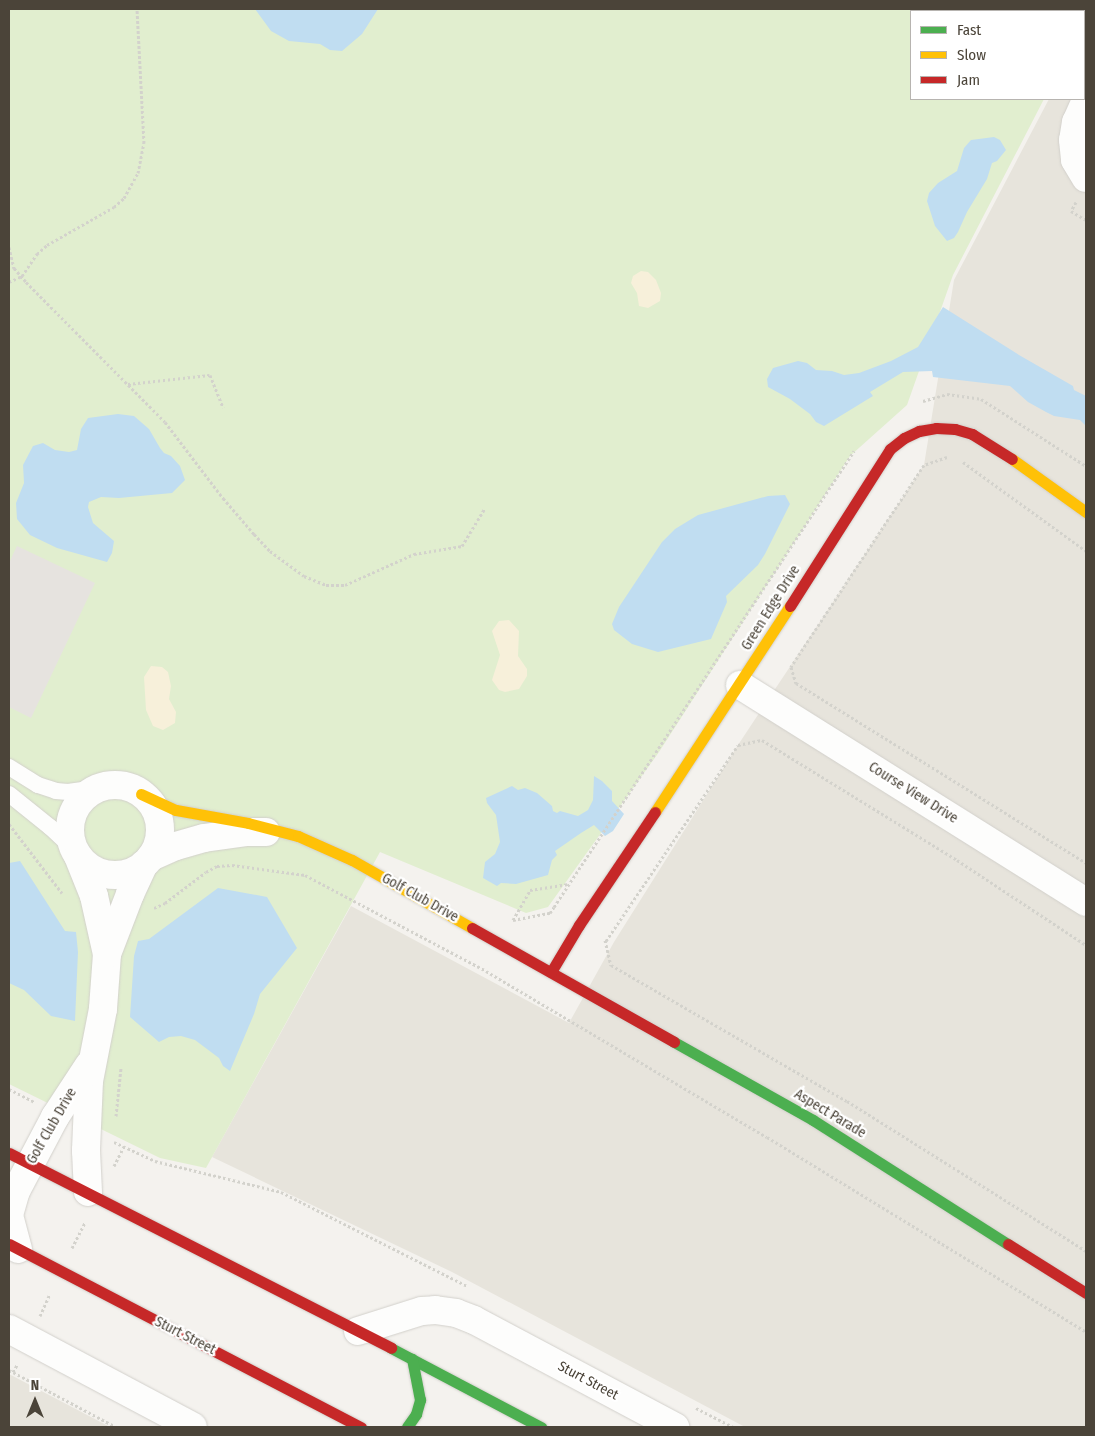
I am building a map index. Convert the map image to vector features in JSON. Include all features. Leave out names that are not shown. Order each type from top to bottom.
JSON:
[{"type":"street","points":[[1086,100],[1076,122],[1073,147],[1077,163],[1086,178]]},
{"type":"street","name":"Green Edge Drive","points":[[551,972],[580,924],[740,685],[890,449],[904,438],[919,431],[936,428],[955,428],[972,434],[994,446],[1086,512]]},
{"type":"street","name":"Course View Drive","points":[[740,685],[1086,902]]},
{"type":"street","points":[[103,787],[127,787],[141,794],[152,805],[160,827],[158,843],[148,861],[122,875],[105,874],[90,868],[77,853],[70,835],[74,812],[89,794],[103,787]]},
{"type":"street","name":"Golf Club Drive","points":[[141,794],[176,810],[248,823],[321,845],[352,860],[551,972]]},
{"type":"street","name":"Golf Club Drive","points":[[93,1195],[86,1128],[91,1062],[101,1023],[107,954],[130,894],[148,861],[184,843],[218,835],[246,832],[285,833]]},
{"type":"street","name":"Golf Club Drive","points":[[77,853],[94,896],[107,954]]},
{"type":"street","name":"Aspect Parade","points":[[551,972],[813,1120],[1086,1293]]},
{"type":"street","name":"Golf Club Drive","points":[[14,1247],[10,1206],[20,1158],[65,1101],[91,1062]]},
{"type":"street","points":[[20,1158],[358,1331],[540,1427]]},
{"type":"street","name":"Sturt Street","points":[[14,1247],[361,1427]]},
{"type":"street","name":"Sturt Street","points":[[358,1331],[422,1311],[435,1310],[456,1313],[474,1320],[675,1427]]},
{"type":"street","points":[[19,1335],[193,1427]]},
{"type":"street","points":[[407,1427],[416,1414],[420,1400],[412,1359]]},
{"type":"lane","points":[[9,767],[38,785],[56,791],[68,792],[103,787]]},
{"type":"lane","points":[[9,794],[44,822],[77,853]]},
{"type":"path","points":[[9,282],[22,276],[37,254],[47,245],[114,207],[124,198],[138,173],[144,143],[137,9]]},
{"type":"path","points":[[9,247],[14,268],[174,432],[222,498],[254,534],[286,564],[316,583],[336,586],[345,584],[414,554],[462,546],[485,508]]},
{"type":"path","points":[[128,384],[210,376],[223,407]]},
{"type":"path","points":[[953,455],[924,465],[791,667],[796,683],[1032,827],[1086,863]]},
{"type":"path","points":[[961,461],[1086,551]]},
{"type":"path","points":[[570,884],[530,890],[513,920],[550,913],[554,908],[570,884],[700,684]]},
{"type":"path","points":[[1086,945],[957,860],[762,740],[738,745],[604,943],[611,965],[847,1101],[1086,1252]]},
{"type":"path","points":[[150,909],[165,903],[217,866],[232,864],[305,875],[486,972],[767,1137],[1086,1332]]},
{"type":"path","points":[[554,908],[606,941]]},
{"type":"path","points":[[19,1335],[60,1271],[93,1195],[124,1146],[155,1161],[281,1192],[469,1287]]},
{"type":"path","points":[[9,1370],[116,1427]]},
{"type":"path","points":[[690,1405],[733,1427]]},
{"type":"shaded area","points":[[1086,27],[1086,1427],[745,1427],[452,1272],[212,1157],[351,906],[569,1023],[614,942],[738,745],[924,465],[954,280],[1048,100],[1085,100]]},
{"type":"shaded area","points":[[17,546],[95,583],[31,718],[9,707],[9,563]]},
{"type":"shaded area","points":[[9,1374],[110,1427],[9,1427]]},
{"type":"green space","points":[[9,9],[1086,9],[1085,16],[1085,10],[910,10],[910,100],[1043,100],[953,275],[907,405],[850,456],[659,752],[548,907],[526,913],[380,852],[206,1168],[160,1158],[9,1084]]},
{"type":"sand","points":[[641,271],[648,272],[656,280],[661,293],[660,301],[648,308],[639,306],[637,293],[631,283],[633,276]]},
{"type":"sand","points":[[509,620],[519,631],[518,656],[527,669],[527,676],[519,689],[505,692],[499,690],[492,680],[500,655],[492,631],[499,621]]},
{"type":"sand","points":[[151,666],[162,667],[168,672],[171,686],[169,699],[176,712],[175,723],[163,730],[153,726],[146,710],[144,677]]},
{"type":"water","points":[[255,9],[378,9],[362,34],[342,51],[330,50],[320,44],[289,41],[271,31]]},
{"type":"water","points":[[994,137],[1000,140],[1006,150],[997,161],[992,163],[987,179],[967,212],[958,232],[954,238],[947,241],[935,226],[927,201],[929,193],[938,183],[957,171],[964,148],[971,140]]},
{"type":"water","points":[[943,307],[1019,355],[1073,386],[1074,390],[1086,396],[1086,426],[1080,420],[1054,416],[1046,412],[1028,402],[1010,386],[933,377],[932,371],[903,372],[870,392],[873,396],[824,426],[816,422],[810,414],[790,399],[768,387],[767,379],[773,368],[798,361],[807,363],[816,370],[832,371],[844,375],[859,373],[891,361],[918,347]]},
{"type":"water","points":[[118,414],[134,416],[149,429],[164,453],[171,456],[180,466],[185,480],[172,493],[119,498],[101,497],[89,502],[88,507],[93,523],[114,541],[112,553],[107,562],[57,548],[30,535],[17,519],[16,503],[24,483],[23,465],[33,446],[43,443],[55,450],[69,452],[77,450],[81,429],[88,418]]},
{"type":"water","points":[[785,495],[790,504],[765,554],[758,565],[726,596],[727,602],[711,639],[658,652],[632,644],[614,630],[612,624],[619,607],[662,542],[675,529],[698,515],[768,496]]},
{"type":"water","points":[[594,776],[612,791],[612,801],[624,814],[613,831],[605,836],[594,825],[581,833],[555,851],[557,855],[552,860],[548,875],[516,884],[501,883],[497,886],[483,878],[485,862],[495,854],[500,842],[496,815],[487,803],[486,798],[512,786],[518,790],[525,788],[537,793],[552,806],[553,811],[578,816],[588,810],[593,800]]},
{"type":"water","points":[[20,861],[65,931],[76,932],[78,952],[75,1021],[51,1016],[24,990],[9,983],[9,863]]},
{"type":"water","points":[[218,888],[267,897],[297,948],[260,994],[254,1014],[230,1071],[223,1066],[219,1058],[195,1040],[181,1036],[169,1037],[159,1042],[130,1017],[134,956],[138,941],[149,939]]},
{"type":"traffic: fast","points":[[674,1042],[813,1120],[1008,1244]]},
{"type":"traffic: fast","points":[[391,1348],[541,1427]]},
{"type":"traffic: fast","points":[[407,1427],[416,1414],[420,1400],[412,1359]]},
{"type":"traffic: slow","points":[[1012,459],[1086,512]]},
{"type":"traffic: slow","points":[[655,812],[790,606]]},
{"type":"traffic: slow","points":[[141,794],[176,810],[248,823],[298,836],[352,860],[472,928]]},
{"type":"traffic: jam","points":[[790,606],[890,449],[904,438],[919,431],[936,428],[955,429],[972,434],[1012,459]]},
{"type":"traffic: jam","points":[[551,972],[579,925],[655,812]]},
{"type":"traffic: jam","points":[[472,928],[674,1042]]},
{"type":"traffic: jam","points":[[9,1153],[391,1348]]},
{"type":"traffic: jam","points":[[9,1244],[361,1427]]},
{"type":"traffic: jam","points":[[1008,1244],[1086,1293]]}]
